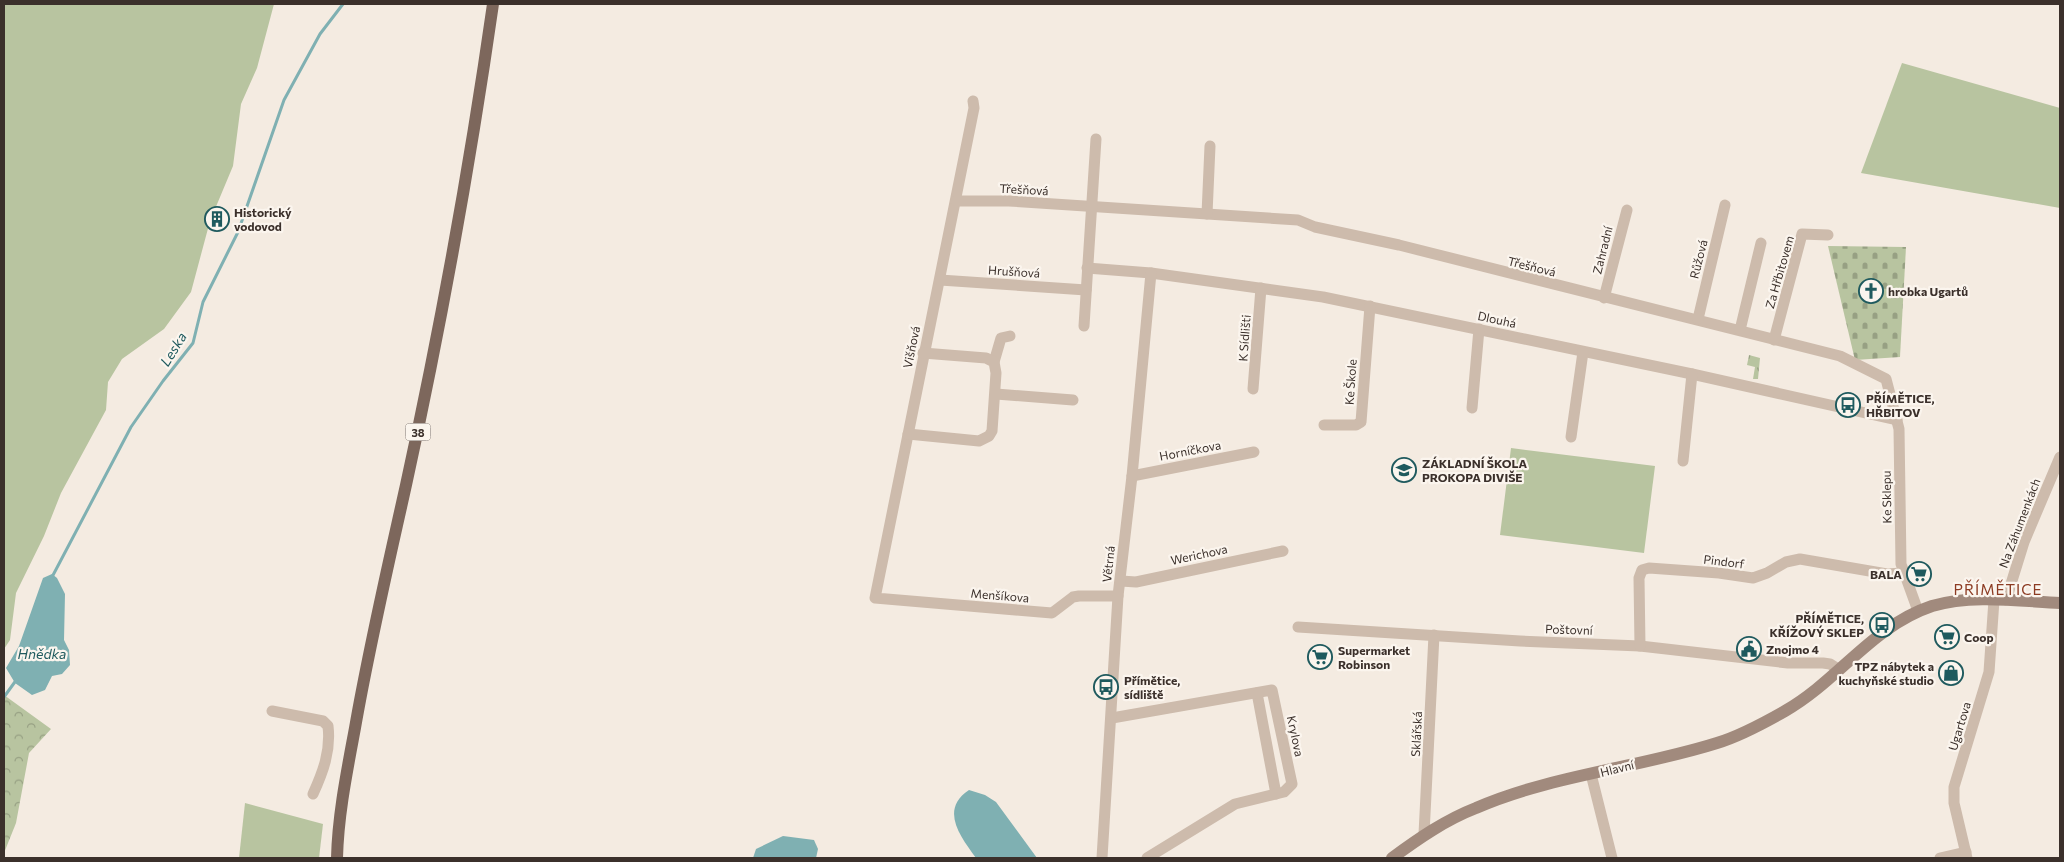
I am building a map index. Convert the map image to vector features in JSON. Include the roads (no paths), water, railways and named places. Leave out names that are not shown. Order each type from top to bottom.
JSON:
[{"type":"main road","name":"38","points":[[337,858],[348,764],[364,674],[421,417],[451,267],[475,128],[493,4]]},
{"type":"main road","name":"Hlavní","points":[[1392,858],[1424,834],[1476,808],[1524,791],[1725,740],[1787,710],[1813,692],[1886,629],[1918,611],[1953,602],[2000,600],[2060,603]]},
{"type":"street","name":"Višňová","points":[[875,598],[923,353],[956,201],[974,108],[973,101]]},
{"type":"street","points":[[1084,326],[1096,139]]},
{"type":"street","points":[[1207,214],[1210,146]]},
{"type":"street","name":"Třešňová","points":[[956,201],[1009,201],[1298,220],[1315,227],[1398,245],[1848,358],[1886,380],[1897,420]]},
{"type":"street","name":"Růžová","points":[[1698,319],[1725,205]]},
{"type":"street","name":"Zahradní","points":[[1604,298],[1627,210]]},
{"type":"street","name":"Za Hřbitovem","points":[[1774,340],[1802,234],[1828,235]]},
{"type":"street","points":[[1740,330],[1761,243]]},
{"type":"street","name":"Dlouhá","points":[[1087,268],[1151,273],[1323,297],[1692,374],[1897,420]]},
{"type":"street","name":"Větrná","points":[[1102,858],[1118,596],[1132,476],[1151,273]]},
{"type":"street","name":"Hrušňová","points":[[940,280],[1086,290]]},
{"type":"street","name":"K Sídlišti","points":[[1253,389],[1261,288]]},
{"type":"street","name":"Ke Škole","points":[[1324,425],[1356,424],[1361,422],[1370,306]]},
{"type":"street","points":[[1472,408],[1479,329]]},
{"type":"street","points":[[908,434],[984,440],[992,431],[996,394],[994,362],[1001,338],[1010,336]]},
{"type":"street","points":[[1571,437],[1583,352]]},
{"type":"street","points":[[923,353],[986,358],[994,362]]},
{"type":"street","points":[[1683,461],[1692,374]]},
{"type":"street","points":[[996,394],[1073,400]]},
{"type":"street","name":"Ke Sklepu","points":[[1897,420],[1902,573]]},
{"type":"street","name":"Horníčkova","points":[[1132,476],[1254,452]]},
{"type":"street","name":"Na Záhumenkách","points":[[2000,600],[2060,457]]},
{"type":"street","name":"Werichova","points":[[1121,581],[1136,582],[1283,551]]},
{"type":"street","name":"Pindorf","points":[[1640,646],[1639,578],[1642,570],[1650,568],[1719,572],[1753,578],[1767,574],[1786,562],[1800,559],[1887,574],[1902,573]]},
{"type":"street","points":[[1902,573],[1918,611]]},
{"type":"street","name":"Menšíkova","points":[[875,598],[1052,613],[1062,608],[1073,598],[1080,596],[1118,596]]},
{"type":"street","name":"Ugartova","points":[[1966,855],[1954,803],[1954,787],[1989,672],[2000,600]]},
{"type":"street","name":"Poštovní","points":[[1298,627],[1640,646],[1788,663],[1823,662],[1838,669]]},
{"type":"street","name":"Sklářská","points":[[1424,834],[1434,636]]},
{"type":"street","name":"Krylova","points":[[1257,693],[1272,690],[1292,784],[1284,792],[1276,794]]},
{"type":"street","points":[[1112,718],[1257,693],[1276,794],[1235,804],[1147,858]]},
{"type":"street","points":[[272,710],[323,721],[328,726],[328,750],[324,767],[313,794]]},
{"type":"street","points":[[1591,774],[1612,858]]},
{"type":"street","points":[[1940,858],[1966,855]]},
{"type":"water","name":"Hnědka","points":[[52,574],[57,578],[65,594],[64,640],[69,650],[70,665],[62,674],[52,676],[45,690],[32,695],[15,683],[6,668],[19,646],[43,578]]},
{"type":"water","points":[[969,790],[985,795],[996,802],[1037,858],[976,858],[959,833],[954,815],[955,806],[960,798]]},
{"type":"water","points":[[783,836],[814,840],[818,849],[816,858],[753,858],[756,849]]},
{"type":"waterway","name":"Leska","points":[[51,579],[131,427],[163,381],[193,343],[203,302],[238,232],[284,100],[320,34],[343,4]]},
{"type":"waterway","name":"Leska","points":[[4,697],[17,679]]},
{"type":"place","name":"Historický vodovod","points":[[217,219]]},
{"type":"place","name":"hrobka Ugartů","points":[[1871,291]]},
{"type":"place","name":"PŘÍMĚTICE, HŘBITOV","points":[[1848,405]]},
{"type":"place","name":"ZÁKLADNÍ ŠKOLA PROKOPA DIVIŠE","points":[[1404,470]]},
{"type":"place","name":"BALA","points":[[1919,574]]},
{"type":"place","name":"PŘÍMĚTICE, KŘÍŽOVÝ SKLEP","points":[[1882,625]]},
{"type":"place","name":"Coop","points":[[1947,637]]},
{"type":"place","name":"Znojmo 4","points":[[1749,649]]},
{"type":"place","name":"Supermarket Robinson","points":[[1320,657]]},
{"type":"place","name":"TPZ nábytek a kuchyňské studio","points":[[1951,673]]},
{"type":"place","name":"Přímětice, sídliště","points":[[1106,687]]},
{"type":"district","name":"PŘÍMĚTICE","points":[[1998,589]]}]
